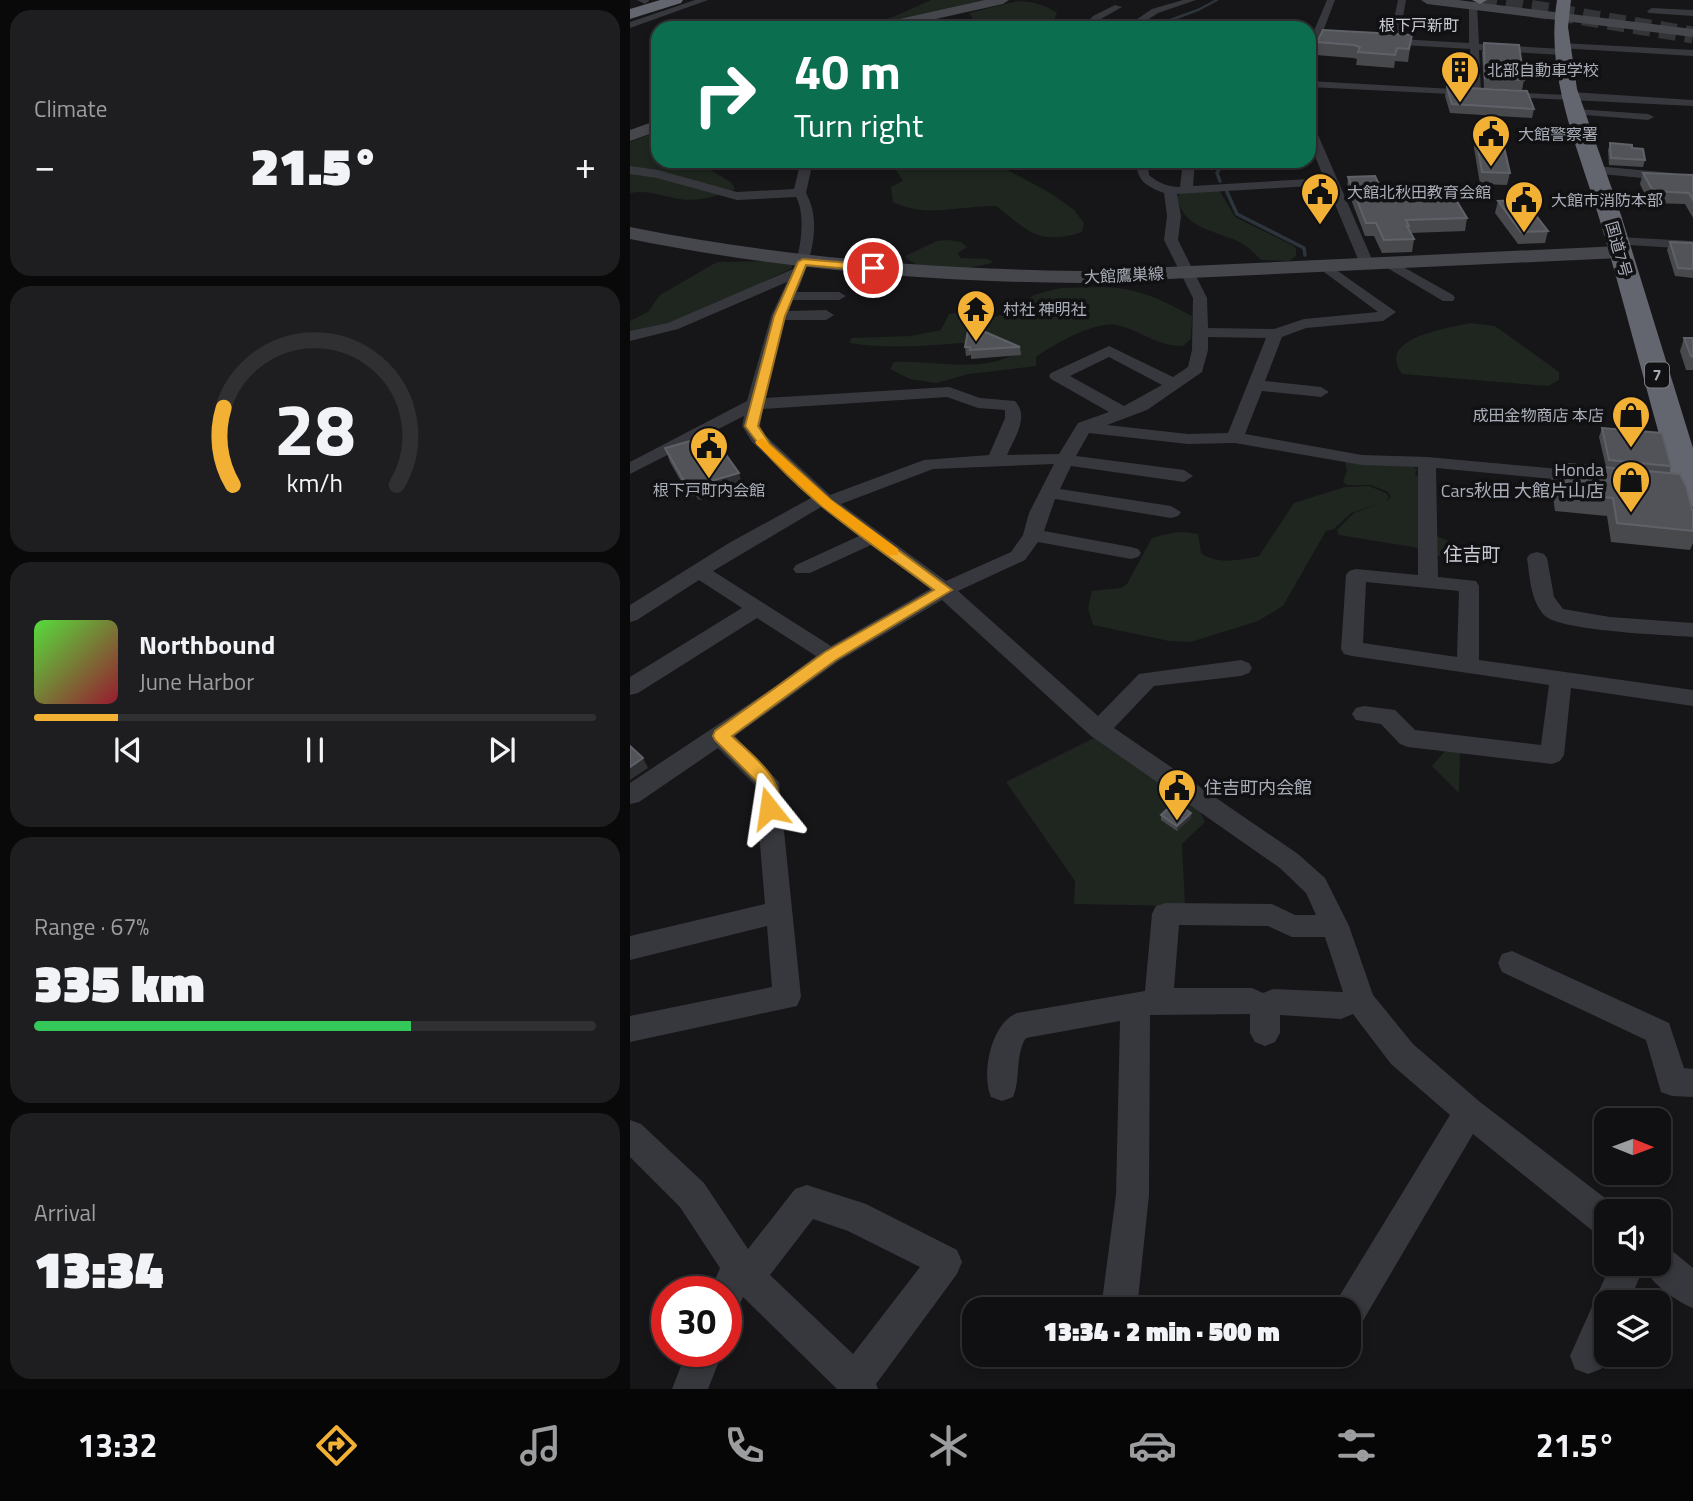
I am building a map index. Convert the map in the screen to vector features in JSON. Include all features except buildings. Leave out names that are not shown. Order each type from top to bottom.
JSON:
[{"type":"highway","points":[[637,8],[672,3]]},
{"type":"highway","name":"国道7号","points":[[1562,7],[1562,49],[1573,102],[1681,427],[1682,489]]},
{"type":"main road","points":[[908,21],[1003,0]]},
{"type":"main road","points":[[1427,0],[1562,7],[1693,33]]},
{"type":"main road","points":[[630,136],[651,128]]},
{"type":"main road","name":"大館鷹巣線","points":[[630,233],[800,267],[1013,277],[1390,263],[1619,247]]},
{"type":"street","points":[[630,25],[672,3],[704,0]]},
{"type":"street","points":[[1140,21],[1155,12],[1192,0]]},
{"type":"street","points":[[1316,28],[1331,0]]},
{"type":"street","points":[[1394,41],[1402,0]]},
{"type":"street","points":[[1649,0],[1653,27]]},
{"type":"street","points":[[1476,94],[1474,46],[1478,2]]},
{"type":"street","points":[[1093,21],[1118,6],[1104,3]]},
{"type":"street","points":[[1652,11],[1693,13]]},
{"type":"street","points":[[1316,36],[1474,46],[1693,53]]},
{"type":"street","points":[[1316,84],[1573,102],[1693,103]]},
{"type":"street","points":[[1573,102],[1648,117]]},
{"type":"street","points":[[1316,145],[1367,264]]},
{"type":"street","points":[[805,168],[800,193],[805,202],[807,234],[800,267],[779,316],[755,404],[751,426],[758,438],[824,501],[944,590],[1099,730],[1186,793],[1211,806],[1289,861],[1316,886],[1335,926],[1360,999],[1402,1054],[1469,1112],[1594,1211]]},
{"type":"street","points":[[1142,168],[1143,176],[1152,184],[1170,191],[1331,181]]},
{"type":"street","points":[[1186,188],[1188,168]]},
{"type":"street","points":[[630,170],[658,174],[737,196],[800,193]]},
{"type":"street","points":[[1595,170],[1676,177]]},
{"type":"street","points":[[630,795],[721,736],[831,656],[944,590],[1018,556],[1032,535],[1039,513],[1074,442],[1084,428],[1141,406],[1196,369],[1200,298],[1171,240],[1174,216],[1170,191]]},
{"type":"street","points":[[1619,247],[1693,245]]},
{"type":"street","points":[[1390,263],[1448,299]]},
{"type":"street","points":[[1200,331],[1275,334],[1304,324],[1383,316],[1388,312],[1325,266]]},
{"type":"street","points":[[630,335],[674,326],[800,267]]},
{"type":"street","points":[[788,296],[839,296]]},
{"type":"street","points":[[779,316],[826,315]]},
{"type":"street","points":[[1235,438],[1275,334]]},
{"type":"street","points":[[1124,413],[1057,376],[1109,351],[1175,385]]},
{"type":"street","points":[[1255,385],[1321,392]]},
{"type":"street","points":[[630,469],[755,404],[949,392],[978,403],[1009,405],[1013,410],[1014,418],[996,460]]},
{"type":"street","points":[[1084,428],[1188,439],[1235,438],[1362,460],[1427,462],[1608,478]]},
{"type":"street","points":[[630,615],[736,547],[824,501],[930,464],[1067,460],[1184,476]]},
{"type":"street","points":[[1427,462],[1429,582]]},
{"type":"street","points":[[1050,493],[1171,512]]},
{"type":"street","points":[[1032,535],[1130,553]]},
{"type":"street","points":[[803,569],[872,537]]},
{"type":"street","points":[[1537,558],[1549,611],[1557,615],[1610,624],[1693,630]]},
{"type":"street","points":[[699,572],[831,656]]},
{"type":"street","points":[[1468,663],[1469,586],[1356,575],[1353,649],[1468,663],[1693,698]]},
{"type":"street","points":[[630,687],[758,608]]},
{"type":"street","points":[[1099,730],[1147,679],[1241,668]]},
{"type":"street","points":[[1364,714],[1387,716],[1408,738],[1552,755],[1561,678]]},
{"type":"street","points":[[630,1029],[787,997],[767,782],[721,736]]},
{"type":"street","points":[[630,948],[778,912]]},
{"type":"street","points":[[1121,1297],[1128,1264],[1147,1003],[1166,914],[1272,915],[1292,926],[1335,926]]},
{"type":"street","points":[[1512,963],[1659,1032],[1672,1082],[1693,1083]]},
{"type":"street","points":[[1265,1033],[1265,1011],[1273,1002],[1341,1006],[1360,999]]},
{"type":"street","points":[[1002,1087],[1007,1041],[1017,1026],[1147,1003],[1252,1001]]},
{"type":"street","points":[[1358,1297],[1469,1112]]},
{"type":"street","points":[[630,1135],[692,1195],[736,1276]]},
{"type":"street","points":[[741,1276],[807,1201],[853,1216],[945,1262],[854,1384],[775,1306],[742,1282]]},
{"type":"street","points":[[1671,1272],[1693,1291]]},
{"type":"street","points":[[1588,1356],[1594,1342]]},
{"type":"street","points":[[690,1389],[699,1367]]},
{"type":"shaded area","points":[[931,0],[989,0],[896,21],[877,21]]},
{"type":"shaded area","points":[[1018,1],[1048,7],[1057,13],[1054,21],[974,21],[969,13]]},
{"type":"shaded area","points":[[651,134],[651,168],[708,168],[732,183],[735,189],[713,197],[690,200],[647,192],[630,193],[630,142]]},
{"type":"shaded area","points":[[895,168],[1004,168],[1052,194],[1074,210],[1084,223],[1082,232],[1044,237],[1026,229],[996,206],[944,210],[906,207],[893,202],[891,187],[903,181]]},
{"type":"shaded area","points":[[1218,188],[1235,217],[1292,245],[1296,248],[1296,256],[1289,261],[1261,260],[1242,244],[1202,227],[1186,216],[1177,198],[1180,193]]},
{"type":"shaded area","points":[[937,241],[961,242],[967,247],[958,253],[960,258],[988,259],[993,262],[947,269],[921,266],[905,256]]},
{"type":"shaded area","points":[[717,262],[792,263],[792,268],[673,324],[630,334],[630,321],[648,312],[660,295]]},
{"type":"shaded area","points":[[1102,287],[1149,296],[1192,316],[1191,339],[1183,346],[1173,345],[1156,341],[1125,327],[1107,325],[1086,330],[1053,346],[1036,357],[1036,366],[969,374],[936,383],[910,379],[890,369],[894,362],[955,365],[984,363],[1013,355],[1014,346],[1008,341],[909,346],[850,343],[851,338],[911,336],[941,330],[949,314],[976,310],[987,319],[1011,312],[1034,295],[1060,288]]},
{"type":"shaded area","points":[[1471,323],[1495,326],[1559,372],[1559,380],[1548,386],[1402,374],[1396,361],[1398,351],[1406,343],[1433,332]]},
{"type":"shaded area","points":[[1345,462],[1408,464],[1417,469],[1415,475],[1419,476],[1419,548],[1339,535],[1337,530],[1354,513],[1381,503],[1351,513],[1334,529],[1326,531],[1283,606],[1258,621],[1191,642],[1169,641],[1093,625],[1088,608],[1092,591],[1121,588],[1127,584],[1152,538],[1186,532],[1198,534],[1201,553],[1207,557],[1221,560],[1245,559],[1259,556],[1294,503],[1345,487],[1369,486],[1386,493],[1389,497],[1386,502],[1391,497],[1388,492],[1371,485],[1347,485],[1343,482],[1347,470]]},
{"type":"shaded area","points":[[1434,535],[1484,556],[1492,563],[1435,555]]},
{"type":"shaded area","points":[[1094,738],[1200,812],[1205,822],[1182,844],[1185,906],[1074,904],[1075,881],[1006,782]]},
{"type":"shaded area","points":[[1445,751],[1460,752],[1459,793],[1432,766]]},
{"type":"waterway","points":[[1168,21],[1217,0]]},
{"type":"waterway","points":[[1220,168],[1217,173],[1220,181]]},
{"type":"waterway","points":[[1227,192],[1237,214],[1304,248],[1305,255]]},
{"type":"tunnel","points":[[1480,0],[1693,35]]},
{"type":"slow traffic","points":[[762,442],[793,474],[827,503],[893,552]]},
{"type":"place","name":"北部自動車学校","points":[[1460,104]]},
{"type":"place","name":"大館警察署","points":[[1491,168]]},
{"type":"place","name":"大館北秋田教育会館","points":[[1320,226]]},
{"type":"place","name":"大館市消防本部","points":[[1524,234]]},
{"type":"place","name":"村社 神明社","points":[[976,343]]},
{"type":"place","name":"成田金物商店 本店","points":[[1631,449]]},
{"type":"place","name":"根下戸町内会館","points":[[709,480]]},
{"type":"place","name":"Honda Cars秋田 大館片山店","points":[[1631,514]]},
{"type":"place","name":"住吉町内会館","points":[[1177,822]]},
{"type":"district","name":"根下戸新町","points":[[1419,25]]},
{"type":"district","name":"住吉町","points":[[1472,554]]},
{"type":"route","points":[[769,808],[767,782],[721,736],[831,656],[944,590],[827,503],[793,474],[758,438],[751,426],[779,316],[803,262],[873,268]]}]
